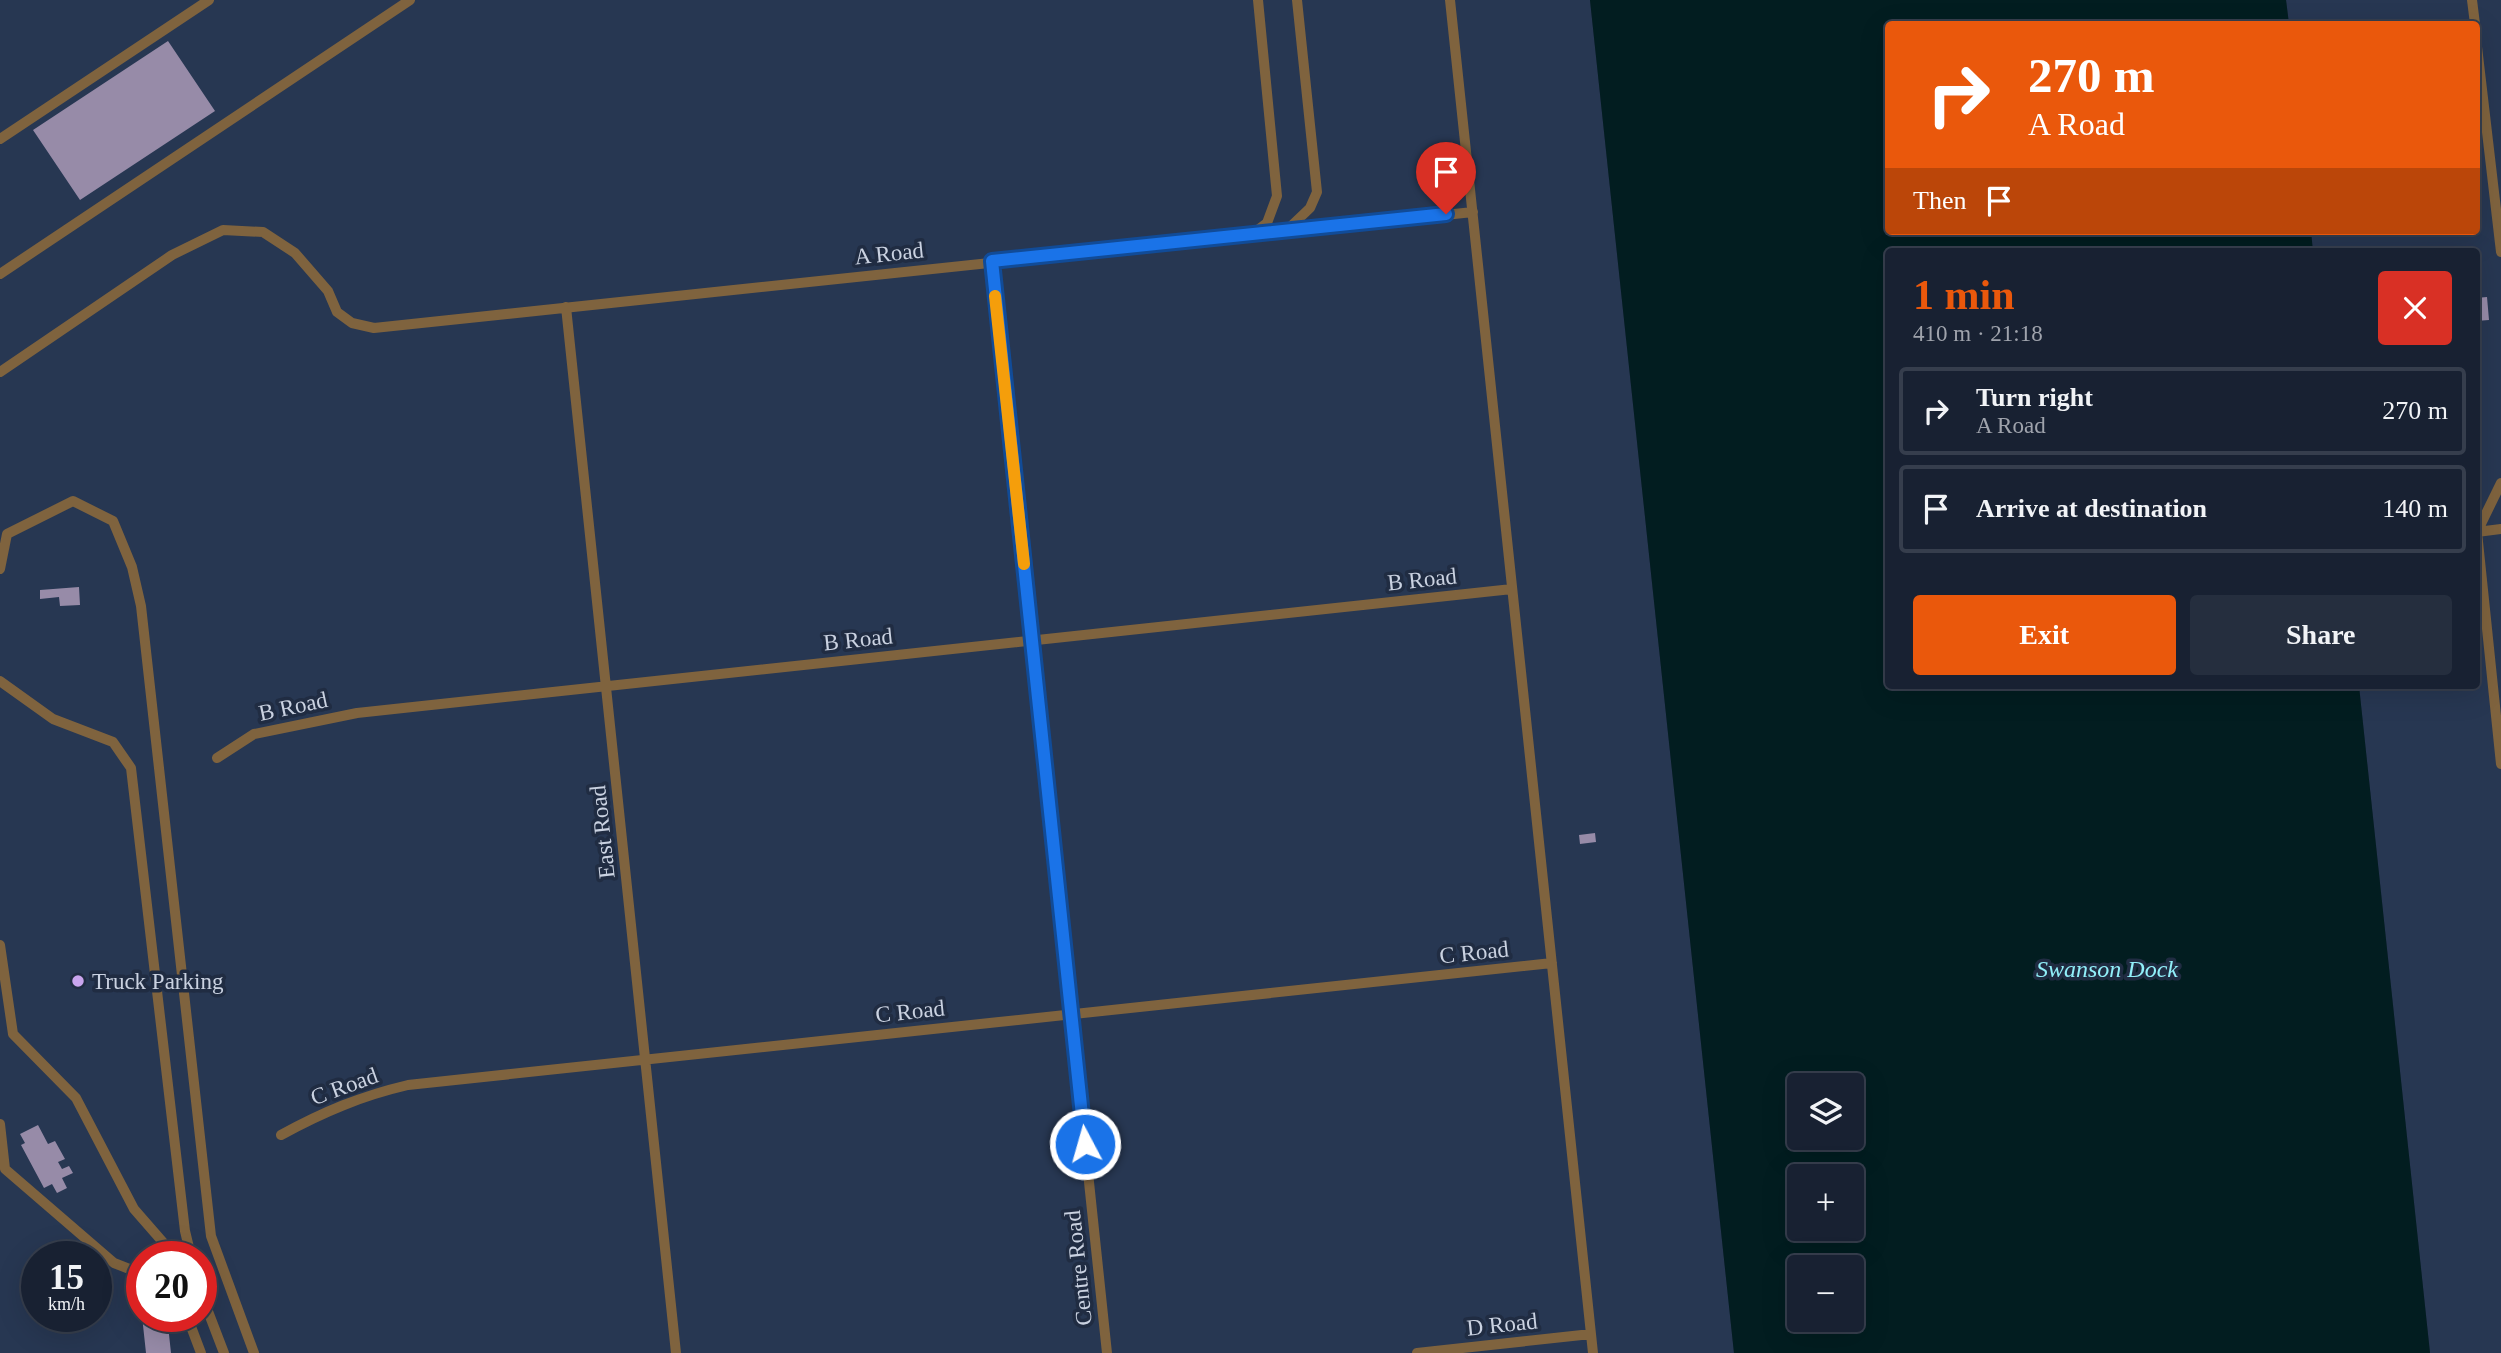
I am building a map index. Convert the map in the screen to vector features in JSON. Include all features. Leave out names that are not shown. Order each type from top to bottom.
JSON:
[{"type":"lane","points":[[0,139],[208,0]]},
{"type":"lane","points":[[0,274],[410,0]]},
{"type":"lane","points":[[1248,235],[1267,223],[1278,196],[1258,0]]},
{"type":"lane","points":[[1286,231],[1310,208],[1317,192],[1297,0]]},
{"type":"lane","points":[[1450,0],[1593,1353]]},
{"type":"lane","points":[[2472,0],[2475,21]]},
{"type":"lane","points":[[2480,66],[2497,183],[2501,252]]},
{"type":"lane","name":"A Road","points":[[0,372],[172,255],[223,230],[262,232],[295,253],[328,290],[337,312],[352,323],[374,328],[1473,212]]},
{"type":"lane","name":"Centre Road","points":[[992,261],[1107,1353]]},
{"type":"lane","name":"East Road","points":[[566,307],[676,1353]]},
{"type":"lane","points":[[2480,526],[2501,484]]},
{"type":"lane","points":[[0,569],[7,534],[73,501],[113,521],[132,567],[141,606],[159,751],[211,1236],[254,1353]]},
{"type":"lane","points":[[2480,532],[2501,530]]},
{"type":"lane","points":[[2480,561],[2501,764]]},
{"type":"lane","name":"B Road","points":[[217,758],[254,734],[302,722],[357,713],[1512,589]]},
{"type":"lane","points":[[0,681],[53,719],[113,741],[131,768],[187,1241]]},
{"type":"lane","points":[[0,945],[13,1034],[76,1098],[134,1209],[163,1241]]},
{"type":"lane","name":"C Road","points":[[281,1135],[328,1108],[369,1094],[408,1085],[1552,963]]},
{"type":"lane","points":[[0,1124],[5,1169],[114,1263],[126,1268]]},
{"type":"lane","points":[[193,1332],[201,1353]]},
{"type":"lane","points":[[216,1332],[224,1353]]},
{"type":"lane","name":"D Road","points":[[1417,1353],[1591,1334]]},
{"type":"shaded area","points":[[0,0],[1590,0],[1734,1353],[0,1353]]},
{"type":"shaded area","points":[[2286,0],[2501,0],[2501,1353],[2430,1353],[2359,689],[2480,689],[2480,248],[2313,248],[2311,235],[2480,235],[2480,21],[2289,21]]},
{"type":"water","name":"Swanson Dock","points":[[1590,0],[2286,0],[2289,21],[1885,21],[1885,235],[2311,235],[2313,248],[1885,248],[1885,689],[2359,689],[2430,1353],[1734,1353]]},
{"type":"building","points":[[168,41],[215,111],[80,200],[33,130]]},
{"type":"building","points":[[2487,297],[2489,320],[2480,321],[2480,298]]},
{"type":"building","points":[[79,587],[80,605],[60,606],[59,597],[40,599],[40,590]]},
{"type":"building","points":[[1595,833],[1596,842],[1580,844],[1579,835]]},
{"type":"building","points":[[38,1125],[48,1144],[55,1141],[65,1159],[58,1162],[62,1169],[69,1166],[73,1173],[62,1178],[67,1188],[57,1193],[52,1184],[44,1188],[21,1145],[25,1143],[20,1134]]},
{"type":"building","points":[[144,1332],[169,1332],[171,1353],[146,1353]]},
{"type":"slow traffic","points":[[995,296],[1024,564]]},
{"type":"place","name":"Truck Parking","points":[[78,981]]},
{"type":"route","points":[[1085,1144],[992,261],[1446,214]]}]
